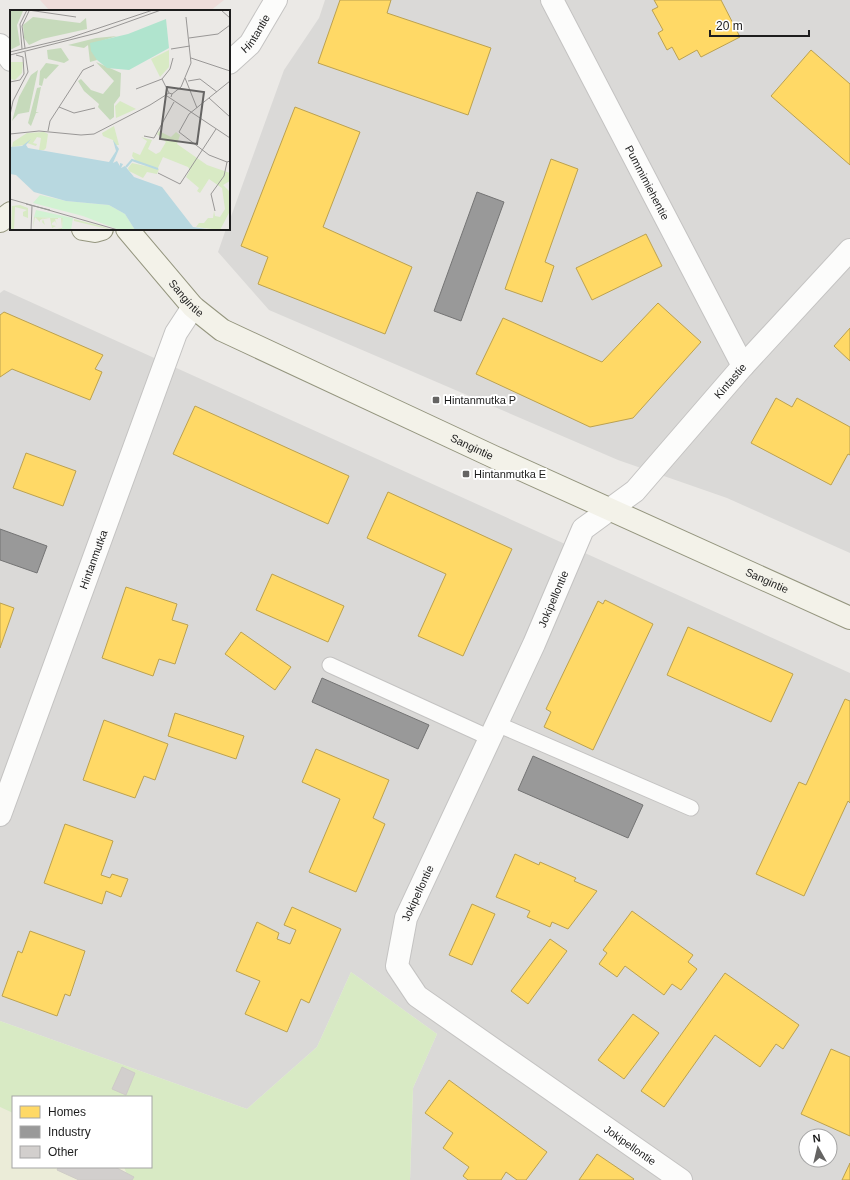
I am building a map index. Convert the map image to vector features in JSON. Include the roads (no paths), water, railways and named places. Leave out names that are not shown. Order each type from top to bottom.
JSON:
[{"type":"street","name":"Hintantie","points":[[230,62],[250,44],[276,0]]},
{"type":"street","name":"Pummimiehentie","points":[[552,0],[743,366]]},
{"type":"street","points":[[0,45],[10,59]]},
{"type":"street","points":[[0,221],[10,214]]},
{"type":"street","name":"Sangintie","points":[[128,230],[193,307],[222,330],[494,458],[850,618]]},
{"type":"street","name":"Kintastie","points":[[610,509],[635,491],[743,366],[850,250]]},
{"type":"street","name":"Hintanmutka","points":[[0,815],[176,333],[193,307]]},
{"type":"street","name":"Jokipellontie","points":[[610,509],[583,529],[534,644],[406,918],[398,966],[417,996],[680,1180]]},
{"type":"lane","points":[[330,665],[493,731],[691,808]]},
{"type":"place","name":"Hintanmutka P","points":[[436,400]]},
{"type":"place","name":"Hintanmutka E","points":[[466,474]]}]
